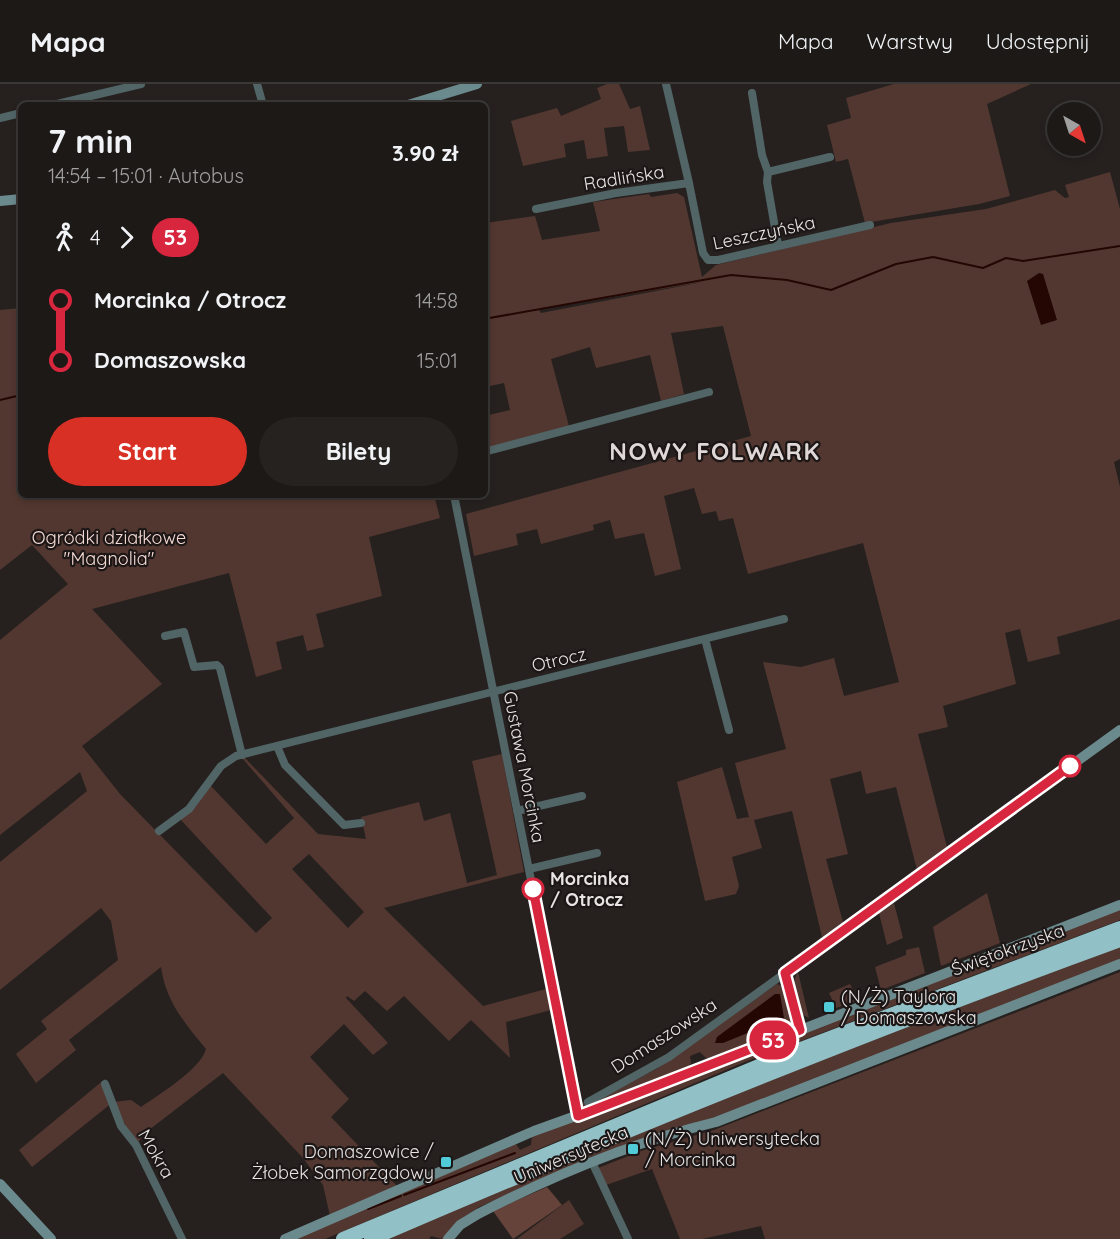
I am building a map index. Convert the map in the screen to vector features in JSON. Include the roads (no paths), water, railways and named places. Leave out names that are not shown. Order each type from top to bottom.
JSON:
[{"type":"highway","name":"Świętokrzyska","points":[[578,1145],[864,1024],[1120,928]]},
{"type":"highway","name":"Świętokrzyska","points":[[578,1145],[1120,939]]},
{"type":"highway","points":[[343,1239],[578,1145]]},
{"type":"highway","points":[[371,1239],[578,1145]]},
{"type":"street","points":[[66,102],[141,84]]},
{"type":"street","points":[[257,84],[262,102]]},
{"type":"street","points":[[418,102],[477,84]]},
{"type":"street","name":"Radlińska","points":[[536,209],[631,190],[689,183],[666,84]]},
{"type":"street","points":[[752,93],[762,155],[768,171],[767,182],[778,245]]},
{"type":"street","points":[[0,118],[18,114]]},
{"type":"street","points":[[768,171],[830,157]]},
{"type":"street","name":"Leszczyńska","points":[[689,183],[703,253],[708,260],[718,260],[870,225]]},
{"type":"street","points":[[0,201],[18,199]]},
{"type":"street","points":[[488,451],[709,392]]},
{"type":"street","name":"Gustawa Morcinka","points":[[455,498],[578,1116]]},
{"type":"street","name":"Otrocz","points":[[239,756],[784,619]]},
{"type":"street","points":[[159,831],[189,809],[221,766],[239,756],[220,668],[217,665],[194,667],[184,632],[165,636]]},
{"type":"street","points":[[705,639],[729,730]]},
{"type":"street","name":"Domaszowska","points":[[588,1102],[669,1057],[1120,730]]},
{"type":"street","points":[[277,746],[285,765],[344,825],[361,824]]},
{"type":"street","points":[[517,812],[582,796]]},
{"type":"street","points":[[529,869],[597,853]]},
{"type":"street","points":[[285,1239],[511,1140],[1120,905]]},
{"type":"street","name":"Uniwersytecka","points":[[448,1239],[460,1225],[478,1214],[591,1162],[661,1137],[716,1122],[1120,964]]},
{"type":"street","points":[[785,973],[800,1030]]},
{"type":"street","name":"Mokra","points":[[105,1084],[121,1125],[136,1145],[182,1239]]},
{"type":"street","points":[[591,1162],[628,1239]]},
{"type":"street","points":[[0,1184],[51,1239]]},
{"type":"waterway","points":[[488,318],[731,275],[787,280],[831,290],[896,264],[933,257],[983,268],[1006,258],[1023,261],[1120,246]]},
{"type":"waterway","points":[[0,400],[18,396]]},
{"type":"waterway","points":[[404,1195],[515,1153]]},
{"type":"waterway","points":[[368,1209],[401,1196]]},
{"type":"place","name":"Morcinka / Otrocz","points":[[533,889]]},
{"type":"place","name":"(N/Ż) Taylora / Domaszowska","points":[[829,1007]]},
{"type":"place","name":"(N/Ż) Uniwersytecka / Morcinka","points":[[633,1149]]},
{"type":"place","name":"Domaszowice / Żłobek Samorządowy","points":[[446,1162]]},
{"type":"district","name":"NOWY FOLWARK","points":[[715,452]]},
{"type":"park label","name":"Ogródki działkowe \"Magnolia\"","points":[[109,548]]}]
